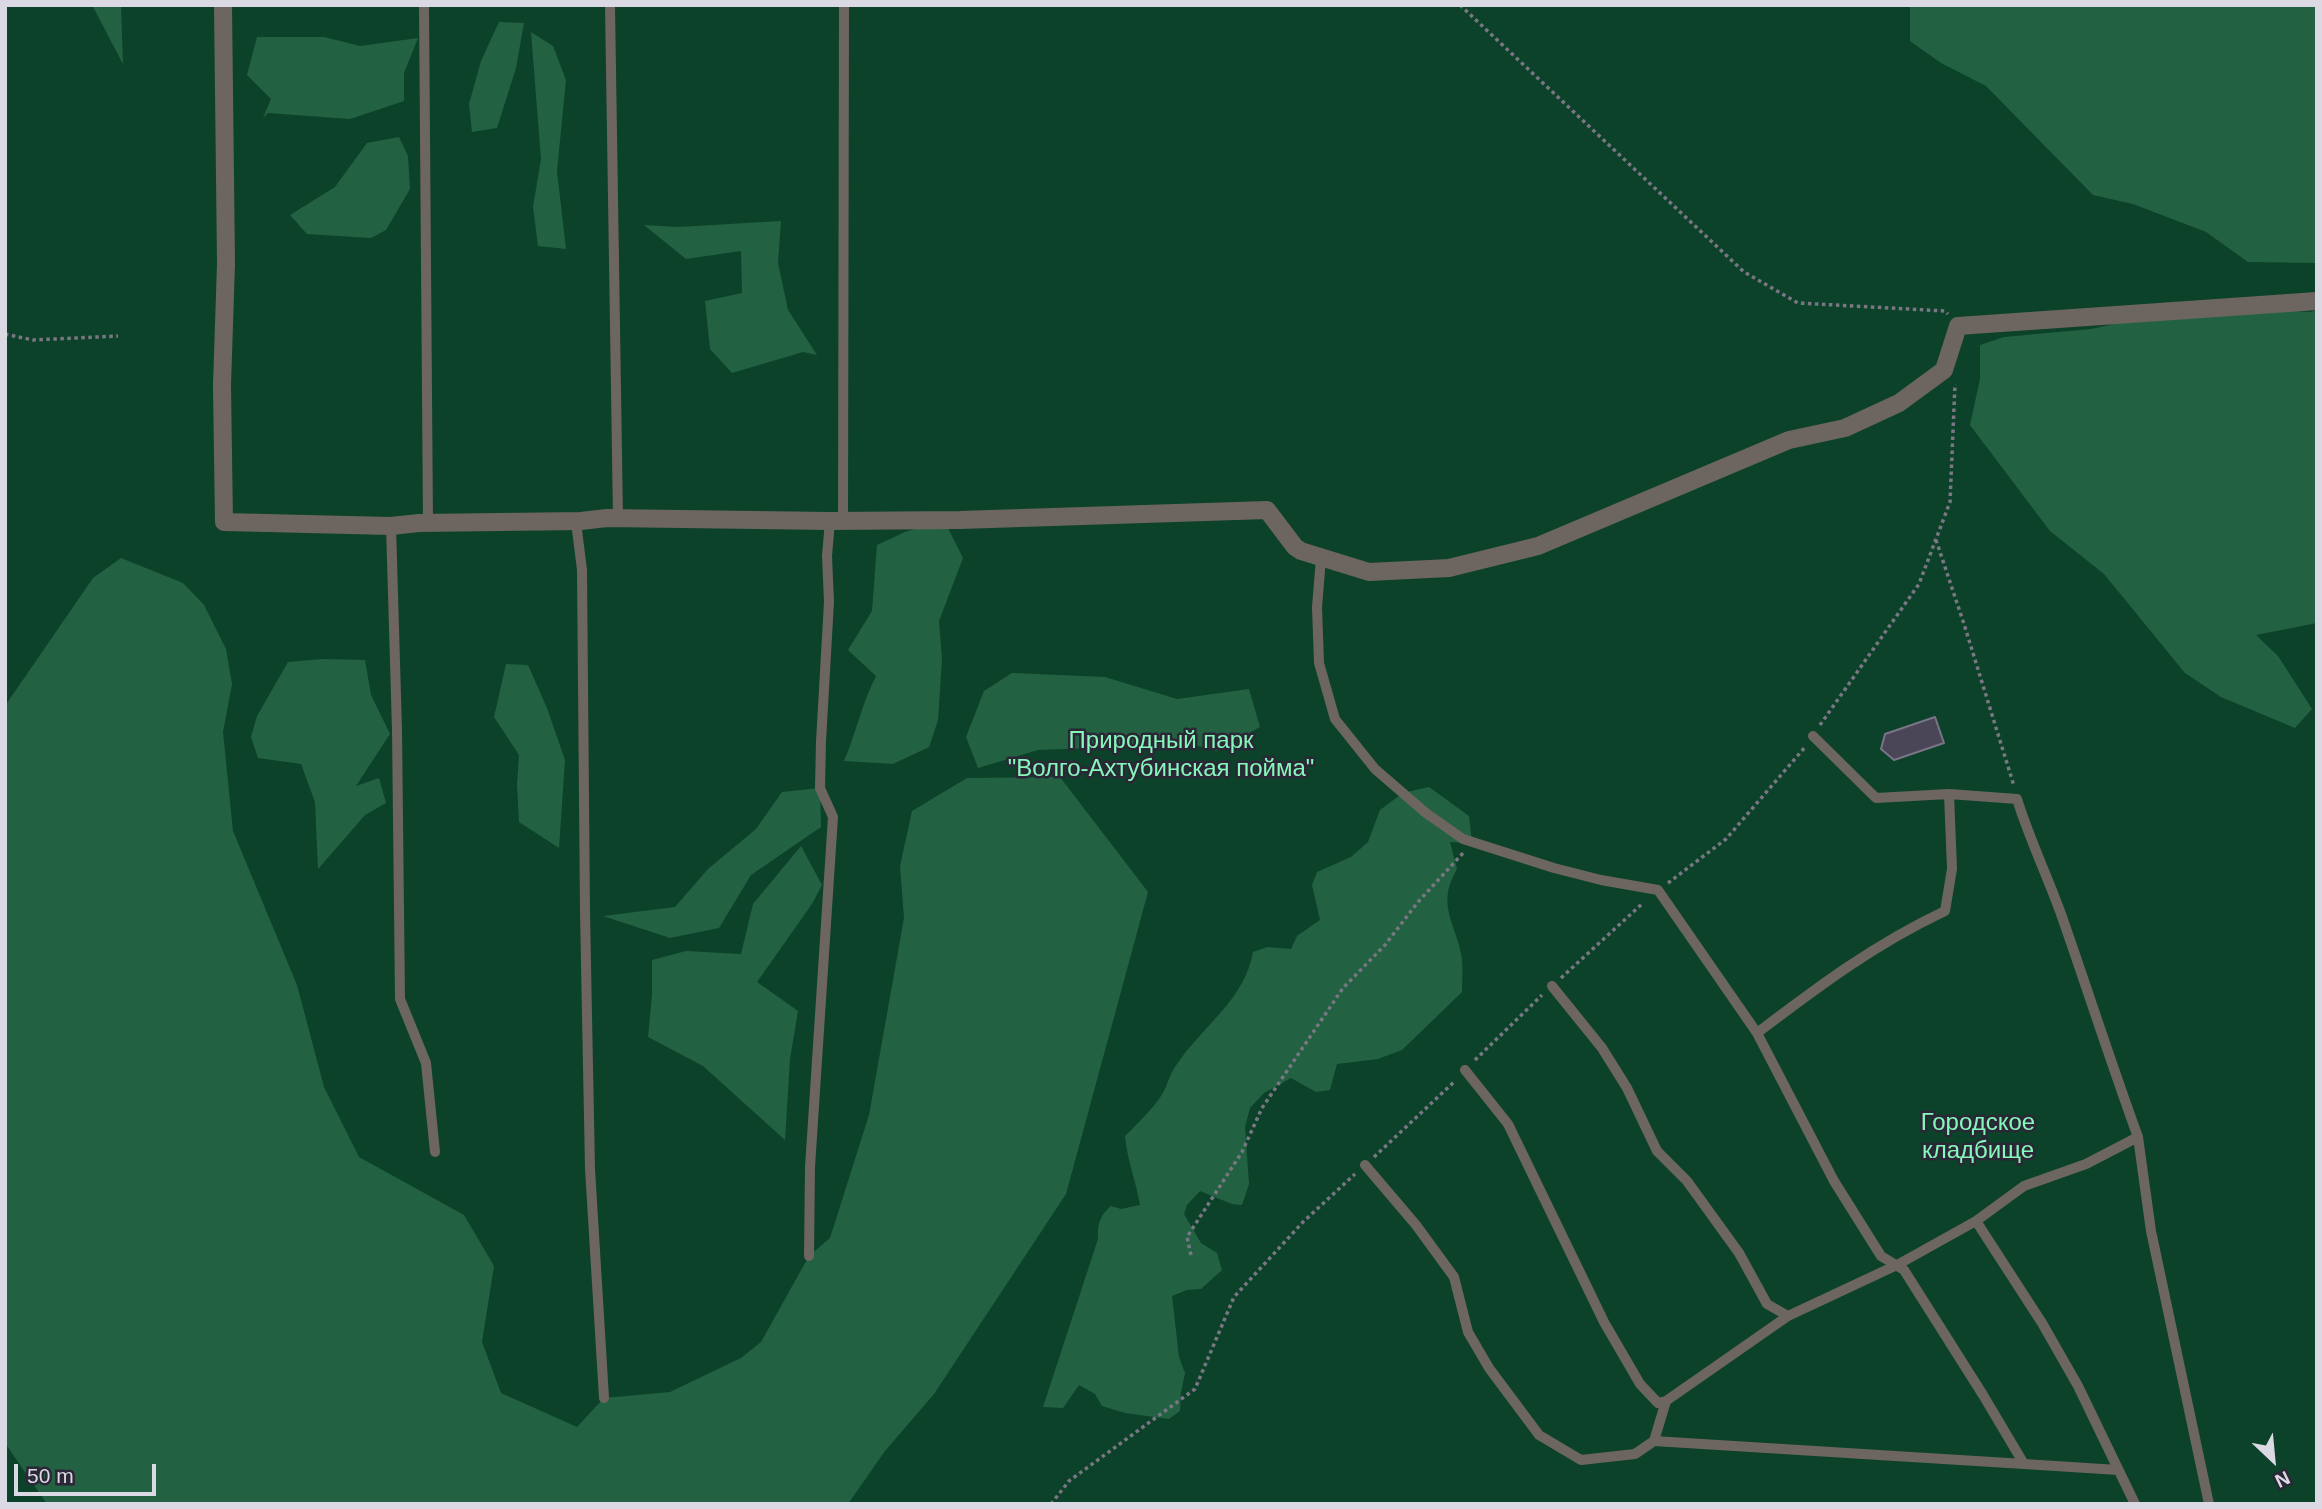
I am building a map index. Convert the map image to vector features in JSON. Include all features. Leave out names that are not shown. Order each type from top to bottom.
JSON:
[{"type":"street","points":[[223,5],[226,264],[222,385],[224,523],[391,526],[618,519],[836,521],[1094,517],[1267,510],[1297,550],[1321,558],[1369,572],[1449,568],[1538,546],[1789,440],[1844,428],[1896,405],[1944,370],[1958,326],[2317,301]]},
{"type":"lane","points":[[424,5],[428,523]]},
{"type":"lane","points":[[610,5],[618,519]]},
{"type":"lane","points":[[809,1256],[810,1167],[834,817],[820,788],[829,602],[827,556],[836,521],[844,5]]},
{"type":"lane","points":[[576,522],[582,570],[590,1169],[604,1398]]},
{"type":"lane","points":[[391,526],[397,730],[400,999],[426,1063],[435,1152]]},
{"type":"lane","points":[[1321,558],[1317,607],[1319,663],[1335,719],[1375,769],[1426,813],[1463,839],[1554,868],[1658,890],[1757,1033],[1834,1181],[1881,1256],[1904,1270],[2024,1464]]},
{"type":"lane","points":[[1813,736],[1876,798],[1949,794],[2017,799],[2061,913],[2138,1138],[2151,1231],[2209,1504]]},
{"type":"lane","points":[[1757,1033],[1852,963],[1902,932],[1945,911],[1952,869],[1949,794]]},
{"type":"lane","points":[[1552,986],[1602,1048],[1627,1088],[1657,1151],[1687,1181],[1724,1232],[1739,1253],[1767,1304],[1788,1316]]},
{"type":"lane","points":[[1465,1070],[1508,1124],[1604,1322],[1640,1384],[1658,1403],[1666,1401],[1788,1316],[1897,1265],[1976,1221],[2024,1186],[2086,1164],[2138,1138]]},
{"type":"lane","points":[[1365,1165],[1416,1225],[1454,1277],[1468,1332],[1489,1368],[1539,1435],[1581,1460],[1635,1454],[1654,1441],[2118,1470]]},
{"type":"lane","points":[[1976,1221],[2078,1386],[2135,1504]]},
{"type":"lane","points":[[1654,1441],[1666,1401]]},
{"type":"path","points":[[1460,5],[1744,272],[1798,303],[1945,311],[1958,326]]},
{"type":"path","points":[[5,334],[33,340],[118,336]]},
{"type":"path","points":[[1051,1504],[1069,1480],[1195,1389],[1234,1297],[1303,1222],[1430,1106],[1552,986],[1658,890],[1726,839],[1813,736],[1919,584],[1950,502],[1955,380]]},
{"type":"path","points":[[1936,540],[2017,799]]},
{"type":"path","points":[[1191,1255],[1187,1237],[1242,1152],[1262,1108],[1324,1015],[1343,988],[1385,945],[1418,902],[1472,843]]},
{"type":"green space","name":"Природный парк \"Волго-Ахтубинская пойма\"","points":[[5,5],[2317,5],[2317,1504],[5,1504]]},
{"type":"green space","points":[[92,5],[121,5],[123,64]]},
{"type":"green space","points":[[1910,5],[2317,5],[2317,263],[2248,262],[2206,232],[2133,204],[2093,195],[1986,86],[1941,63],[1910,41]]},
{"type":"green space","points":[[499,22],[524,23],[516,68],[497,128],[472,132],[469,104],[481,61]]},
{"type":"green space","points":[[531,32],[553,46],[566,80],[557,171],[566,249],[538,246],[533,207],[541,159]]},
{"type":"green space","points":[[257,37],[324,37],[360,46],[418,38],[404,73],[404,101],[350,119],[268,113],[263,118],[271,99],[247,75]]},
{"type":"green space","points":[[399,137],[408,156],[410,189],[386,230],[371,238],[307,234],[290,215],[335,187],[367,143]]},
{"type":"green space","points":[[781,221],[778,263],[788,310],[817,355],[803,352],[732,373],[710,349],[705,301],[742,293],[741,251],[686,259],[644,225],[678,227]]},
{"type":"green space","points":[[2233,307],[2310,312],[2317,310],[2317,623],[2256,635],[2278,656],[2312,709],[2295,728],[2221,697],[2185,673],[2104,574],[2050,531],[1970,425],[1980,379],[1980,345],[2004,337],[2091,329],[2174,311]]},
{"type":"green space","points":[[944,520],[963,558],[939,621],[942,659],[938,720],[929,747],[893,764],[844,761],[876,676],[848,650],[872,611],[877,545],[905,532]]},
{"type":"green space","points":[[121,558],[183,583],[204,605],[226,649],[232,684],[223,732],[233,831],[297,985],[324,1087],[359,1157],[464,1215],[494,1266],[482,1342],[501,1393],[577,1427],[604,1398],[670,1392],[741,1358],[761,1342],[809,1256],[830,1238],[869,1115],[904,918],[900,866],[912,811],[967,778],[1060,777],[1148,892],[1066,1194],[934,1394],[885,1451],[848,1504],[47,1504],[5,1443],[5,706],[93,578]]},
{"type":"green space","points":[[365,660],[371,695],[390,734],[356,786],[379,778],[386,803],[365,815],[318,869],[315,802],[301,764],[258,758],[251,737],[257,716],[288,662]]},
{"type":"green space","points":[[506,664],[528,665],[565,760],[559,848],[519,822],[519,755],[494,717]]},
{"type":"green space","points":[[1012,673],[1105,677],[1177,699],[1249,689],[1260,727],[1216,751],[1192,744],[1038,750],[978,768],[966,737],[984,691]]},
{"type":"green space","points":[[1429,787],[1469,816],[1472,843],[1450,842],[1457,869],[1448,894],[1448,905],[1462,959],[1462,992],[1402,1050],[1378,1059],[1337,1064],[1330,1090],[1316,1092],[1291,1078],[1264,1093],[1250,1108],[1245,1127],[1249,1184],[1242,1205],[1232,1204],[1200,1191],[1187,1205],[1184,1214],[1201,1243],[1217,1253],[1222,1270],[1201,1289],[1187,1290],[1172,1296],[1179,1357],[1185,1373],[1180,1411],[1169,1419],[1125,1413],[1102,1406],[1095,1394],[1079,1385],[1063,1408],[1043,1407],[1098,1239],[1102,1217],[1111,1206],[1121,1209],[1140,1205],[1125,1136],[1163,1093],[1173,1070],[1185,1053],[1232,999],[1241,985],[1253,952],[1267,947],[1291,949],[1297,936],[1320,920],[1312,885],[1317,872],[1351,857],[1368,842],[1380,810],[1403,793]]},
{"type":"green space","points":[[820,788],[821,827],[751,875],[719,928],[670,938],[603,916],[675,907],[708,869],[756,829],[782,792]]},
{"type":"green space","points":[[801,846],[822,885],[812,904],[757,982],[798,1011],[790,1059],[785,1140],[703,1066],[648,1037],[652,960],[686,951],[741,954],[753,904]]},
{"type":"building","points":[[1935,717],[1944,743],[1894,760],[1881,749],[1885,734]]},
{"type":"park label","name":"Городское кладбище","points":[[1978,1137]]}]
